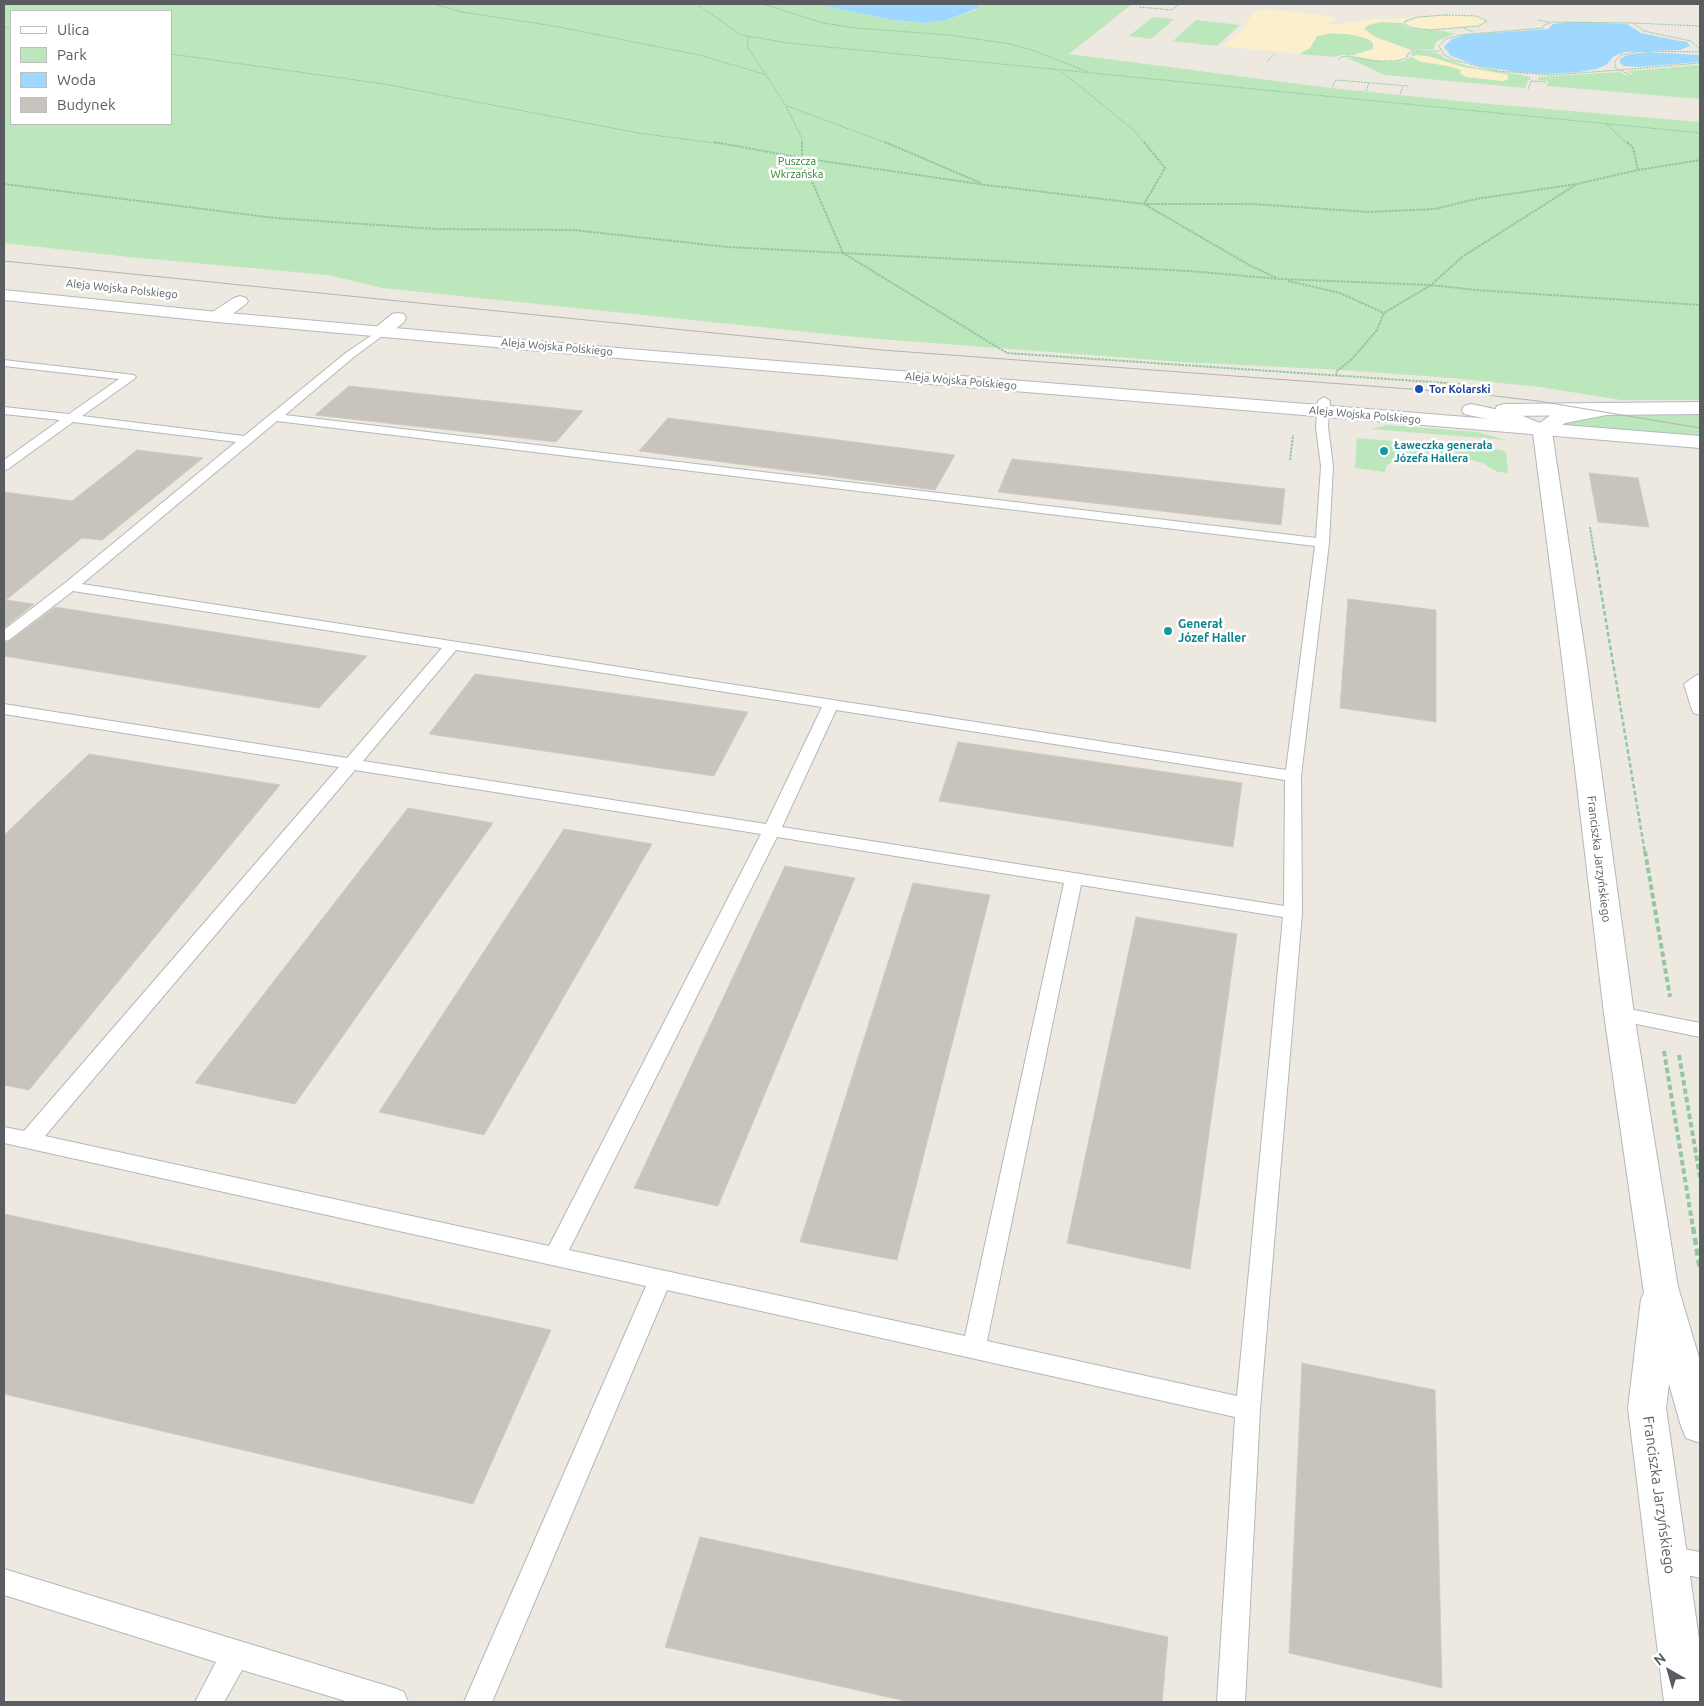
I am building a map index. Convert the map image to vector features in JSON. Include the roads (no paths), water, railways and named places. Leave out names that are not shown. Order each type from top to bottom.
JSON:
[{"type":"main road","name":"Aleja Wojska Polskiego","points":[[4,295],[381,332],[1324,406],[1471,410],[1700,408]]},
{"type":"main road","points":[[212,298],[247,302],[217,317]]},
{"type":"main road","name":"Aleja Wojska Polskiego","points":[[318,310],[807,360],[1324,406],[1542,430],[1700,442]]},
{"type":"main road","points":[[381,332],[398,318]]},
{"type":"main road","name":"Aleja Wojska Polskiego","points":[[1471,410],[1511,418],[1542,430]]},
{"type":"main road","name":"Aleja Wojska Polskiego","points":[[1542,430],[1559,418],[1605,410]]},
{"type":"main road","name":"Franciszka Jarzyńskiego","points":[[1542,430],[1574,658],[1619,1014],[1660,1287],[1700,1426]]},
{"type":"main road","name":"Franciszka Jarzyńskiego","points":[[1660,1287],[1647,1408],[1684,1562],[1686,1702]]},
{"type":"lane","points":[[4,637],[70,586],[381,332]]},
{"type":"lane","points":[[4,363],[130,377],[4,466]]},
{"type":"lane","points":[[1231,1702],[1248,1409],[1293,913],[1293,776],[1322,543],[1327,466],[1322,427],[1324,406]]},
{"type":"lane","points":[[4,410],[247,440]]},
{"type":"lane","points":[[275,417],[1322,543]]},
{"type":"lane","points":[[70,586],[1293,776]]},
{"type":"lane","points":[[29,1140],[452,645]]},
{"type":"lane","points":[[1700,679],[1692,684],[1700,706]]},
{"type":"lane","points":[[556,1256],[771,831],[831,704]]},
{"type":"lane","points":[[4,709],[1293,913]]},
{"type":"lane","points":[[974,1348],[1074,878]]},
{"type":"lane","points":[[1619,1014],[1700,1030]]},
{"type":"lane","points":[[4,1135],[1248,1409]]},
{"type":"lane","points":[[478,1702],[660,1279]]},
{"type":"lane","points":[[4,1582],[394,1702]]},
{"type":"lane","points":[[209,1702],[236,1654]]},
{"type":"water","points":[[816,4],[977,4],[978,8],[947,20],[926,23],[893,20]]},
{"type":"water","points":[[1570,22],[1627,24],[1641,33],[1687,42],[1690,46],[1680,50],[1625,52],[1614,56],[1606,65],[1596,69],[1548,74],[1517,72],[1478,66],[1451,56],[1444,47],[1452,39],[1464,35],[1548,29],[1553,24]]},
{"type":"water","points":[[1647,52],[1700,55],[1700,62],[1638,67],[1624,66],[1620,63],[1620,59],[1627,55]]},
{"type":"tram line","points":[[4,261],[882,350],[1478,394],[1538,401],[1700,428]]},
{"type":"place","name":"Tor Kolarski","points":[[1419,389]]},
{"type":"place","name":"Ławeczka generała Józefa Hallera","points":[[1384,451]]},
{"type":"place","name":"Generał Józef Haller","points":[[1168,631]]},
{"type":"park label","name":"Puszcza Wkrzańska","points":[[797,167]]}]
